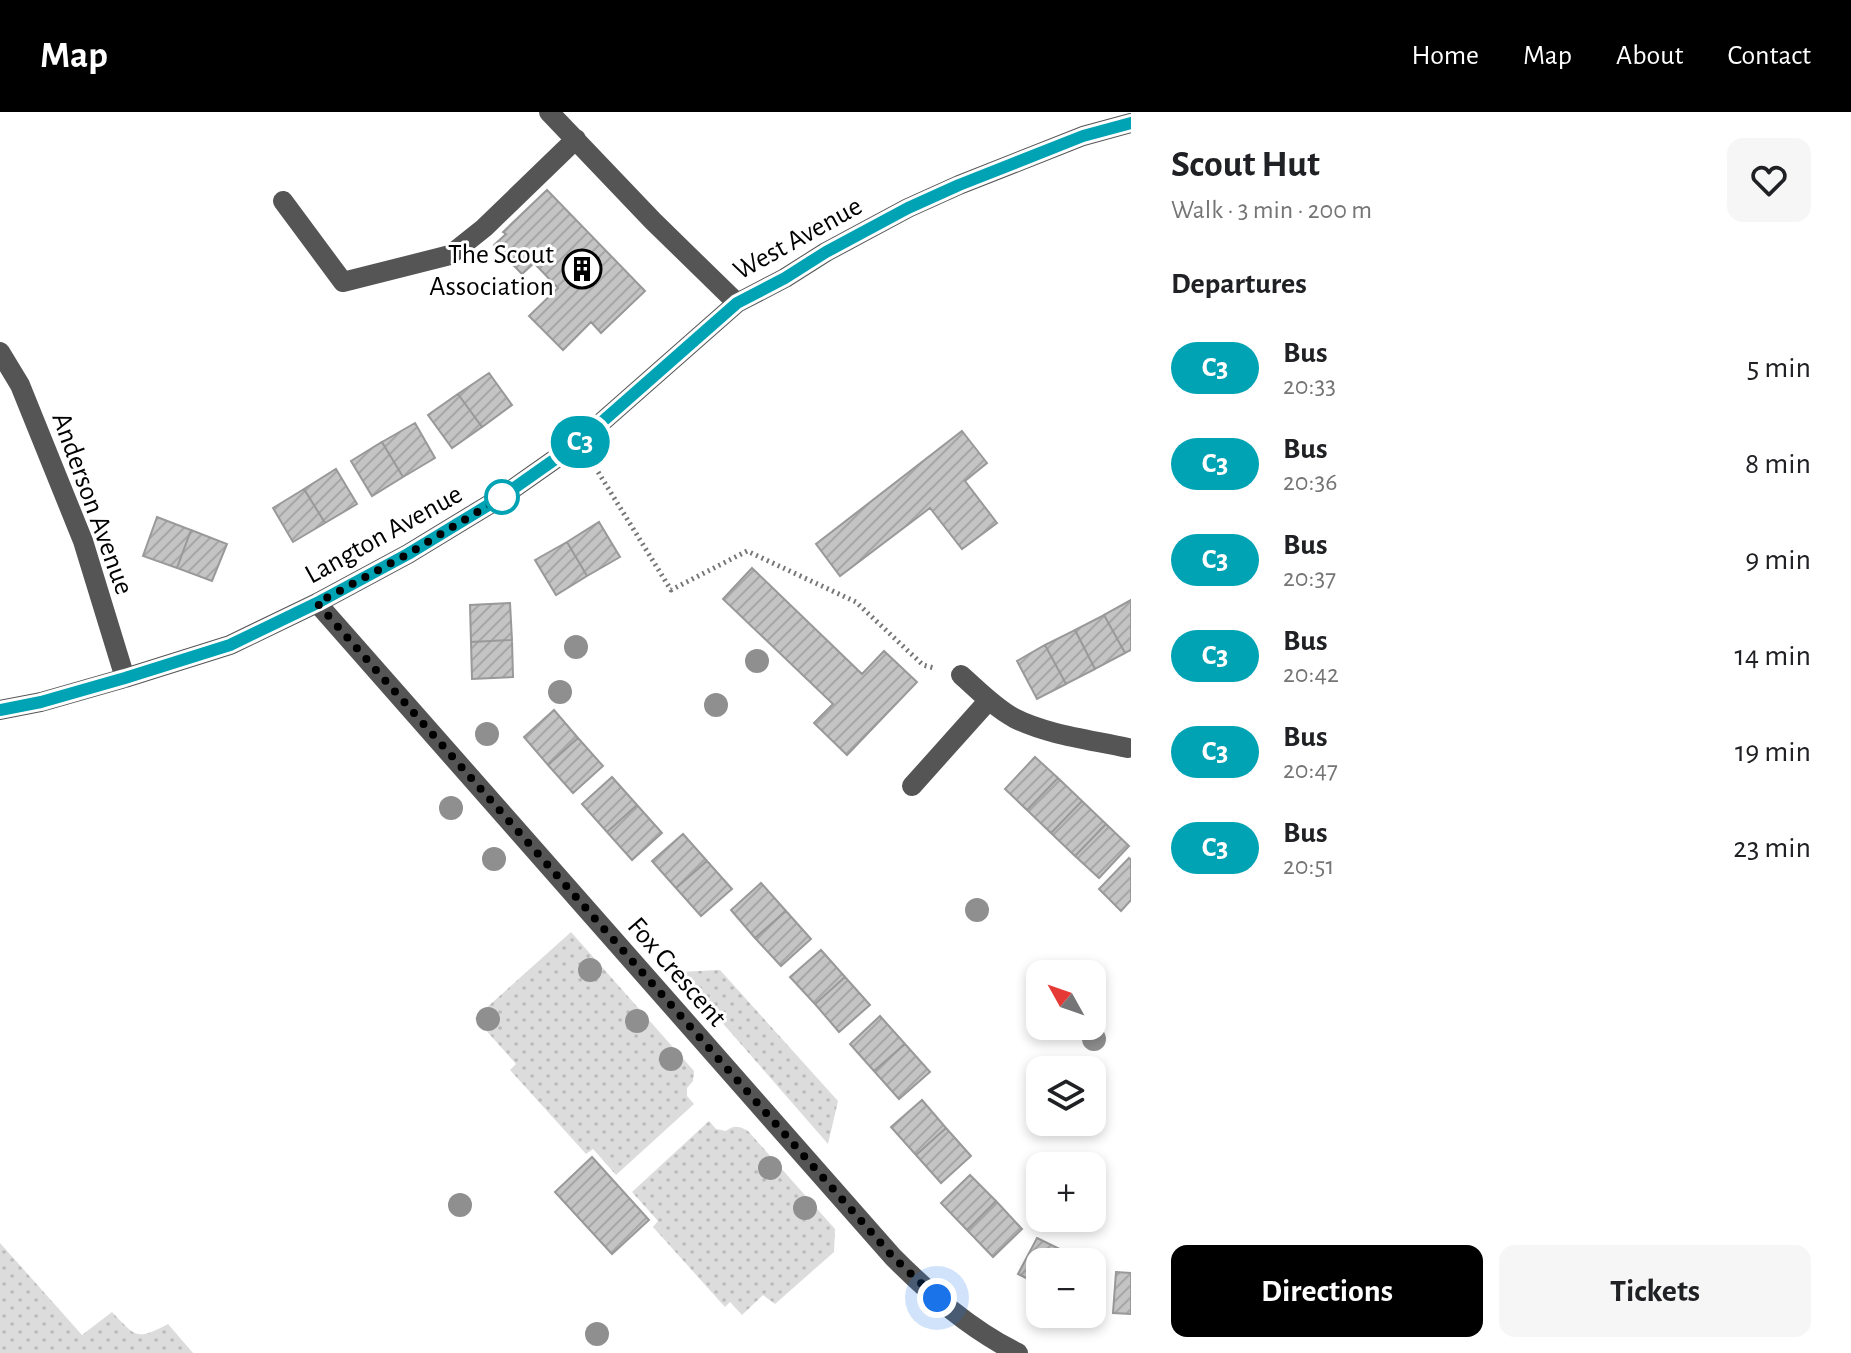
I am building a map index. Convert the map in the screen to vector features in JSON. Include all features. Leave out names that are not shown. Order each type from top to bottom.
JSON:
[{"type":"street","name":"West Avenue","points":[[549,112],[737,303],[908,208],[1083,136],[1131,123]]},
{"type":"street","points":[[283,201],[343,282],[450,255],[484,228],[576,139]]},
{"type":"street","name":"Langton Avenue","points":[[0,710],[41,702],[230,645],[408,554],[500,498],[578,443],[737,303]]},
{"type":"street","name":"Anderson Avenue","points":[[0,352],[20,385],[83,541],[125,678]]},
{"type":"street","name":"Fox Crescent","points":[[317,603],[893,1257],[952,1310],[1018,1353]]},
{"type":"street","points":[[961,675],[1014,718],[1043,729],[1130,750]]},
{"type":"street","points":[[912,786],[989,700]]},
{"type":"path","points":[[578,443],[671,590],[747,551],[856,602],[923,665],[961,675]]},
{"type":"shaded area","points":[[571,932],[694,1071],[687,1096],[694,1104],[616,1175],[593,1149],[586,1154],[510,1070],[516,1064],[475,1018]]},
{"type":"shaded area","points":[[720,970],[838,1101],[828,1144],[678,972]]},
{"type":"shaded area","points":[[709,1121],[716,1129],[726,1131],[737,1127],[748,1131],[835,1229],[834,1252],[775,1304],[763,1295],[742,1315],[730,1302],[725,1307],[653,1227],[658,1221],[632,1192]]},
{"type":"shaded area","points":[[0,1243],[82,1335],[112,1312],[137,1334],[149,1333],[168,1324],[193,1353],[0,1353]]},
{"type":"building","name":"The Scout Association","points":[[547,190],[645,291],[601,333],[591,322],[563,350],[529,316],[558,288],[534,263],[522,274],[494,245],[506,234],[503,232]]},
{"type":"building","points":[[489,373],[512,405],[482,427],[458,394]]},
{"type":"building","points":[[458,394],[482,427],[452,448],[428,415]]},
{"type":"building","points":[[415,423],[435,458],[403,477],[382,442]]},
{"type":"building","points":[[962,431],[987,463],[965,481],[997,523],[962,549],[930,508],[840,576],[816,544]]},
{"type":"building","points":[[382,442],[403,477],[372,496],[351,461]]},
{"type":"building","points":[[336,469],[357,504],[325,523],[304,489]]},
{"type":"building","points":[[304,489],[325,523],[293,542],[273,508]]},
{"type":"building","points":[[157,517],[191,530],[177,568],[143,556]]},
{"type":"building","points":[[599,522],[620,557],[587,576],[567,542]]},
{"type":"building","points":[[191,530],[227,544],[212,581],[177,568]]},
{"type":"building","points":[[567,542],[587,576],[556,595],[535,560]]},
{"type":"building","points":[[752,568],[862,674],[884,651],[917,682],[847,755],[814,723],[833,704],[723,599]]},
{"type":"building","points":[[1131,600],[1131,650],[1125,653],[1104,615]]},
{"type":"building","points":[[510,603],[512,640],[471,642],[470,605]]},
{"type":"building","points":[[1104,615],[1125,653],[1095,669],[1075,630]]},
{"type":"building","points":[[1075,630],[1095,669],[1066,684],[1045,645]]},
{"type":"building","points":[[512,640],[513,677],[472,679],[471,642]]},
{"type":"building","points":[[1045,645],[1066,684],[1037,699],[1017,661]]},
{"type":"building","points":[[554,710],[578,738],[548,765],[524,737]]},
{"type":"building","points":[[578,738],[603,766],[573,793],[548,765]]},
{"type":"building","points":[[1035,757],[1058,778],[1027,810],[1005,789]]},
{"type":"building","points":[[612,777],[637,805],[607,832],[582,804]]},
{"type":"building","points":[[1058,778],[1082,801],[1051,833],[1027,810]]},
{"type":"building","points":[[1082,801],[1106,824],[1075,856],[1051,833]]},
{"type":"building","points":[[637,805],[662,833],[632,860],[607,832]]},
{"type":"building","points":[[1106,824],[1129,846],[1099,878],[1075,856]]},
{"type":"building","points":[[683,834],[707,861],[676,888],[652,861]]},
{"type":"building","points":[[1129,858],[1131,900],[1121,911],[1099,889]]},
{"type":"building","points":[[707,861],[732,889],[701,916],[676,888]]},
{"type":"building","points":[[761,883],[786,911],[755,938],[731,910]]},
{"type":"building","points":[[786,911],[811,939],[781,966],[755,938]]},
{"type":"building","points":[[821,950],[845,977],[815,1004],[790,977]]},
{"type":"building","points":[[845,977],[870,1005],[839,1032],[815,1004]]},
{"type":"building","points":[[880,1016],[905,1044],[874,1071],[850,1044]]},
{"type":"building","points":[[905,1044],[930,1072],[899,1099],[874,1071]]},
{"type":"building","points":[[922,1100],[946,1128],[916,1155],[891,1127]]},
{"type":"building","points":[[946,1128],[971,1156],[941,1183],[916,1155]]},
{"type":"building","points":[[592,1157],[649,1220],[612,1254],[555,1192]]},
{"type":"building","points":[[970,1175],[996,1201],[967,1230],[941,1203]]},
{"type":"building","points":[[996,1201],[1022,1229],[993,1257],[967,1230]]},
{"type":"building","points":[[1037,1238],[1058,1248],[1032,1248]]},
{"type":"building","points":[[1026,1259],[1026,1278],[1018,1274]]},
{"type":"building","points":[[1116,1272],[1131,1273],[1131,1314],[1113,1313]]},
{"type":"bus line","name":"C3","points":[[0,710],[41,702],[230,645],[317,603],[408,554],[500,498],[578,443],[737,303],[908,208],[1083,136],[1131,123]]},
{"type":"place","name":"The Scout Association","points":[[582,269]]},
{"type":"route","points":[[502,497],[408,554],[317,603],[893,1257],[937,1298]]}]
